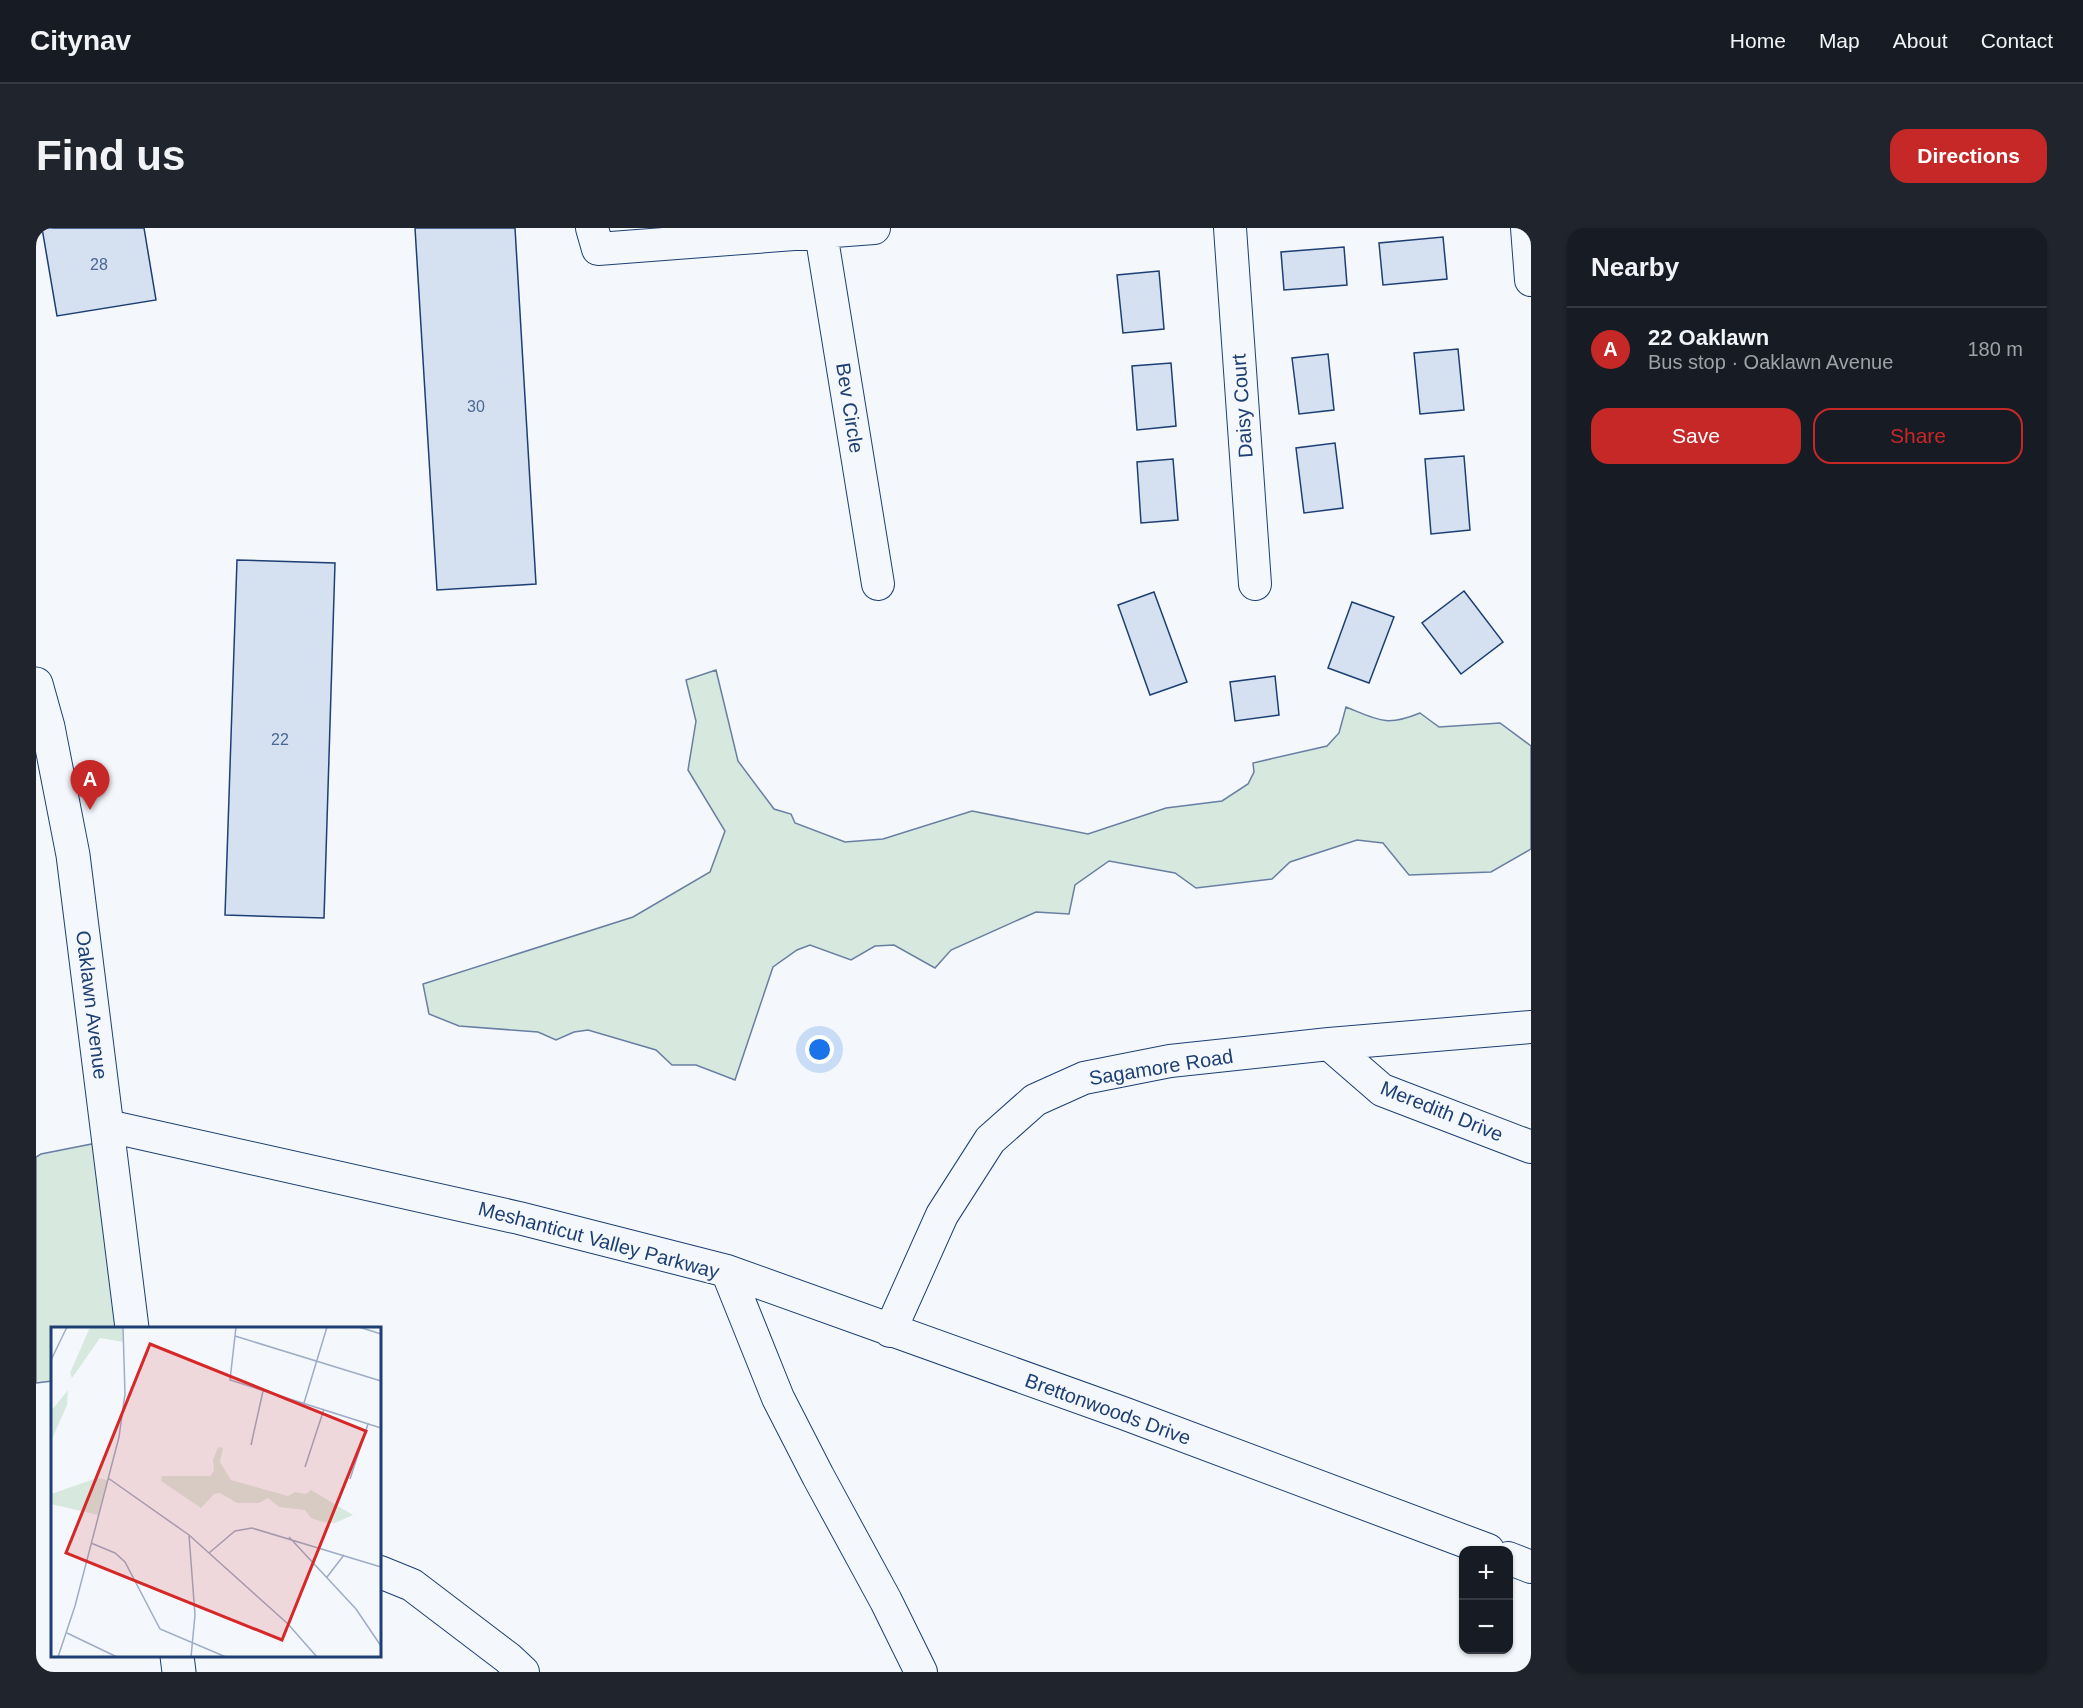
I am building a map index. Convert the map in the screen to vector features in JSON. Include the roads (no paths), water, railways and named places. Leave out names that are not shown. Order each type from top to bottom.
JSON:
[{"type":"main road","name":"Oaklawn Avenue","points":[[36,684],[48,728],[74,855],[132,1327]]},
{"type":"main road","points":[[177,1657],[179,1672]]},
{"type":"street","points":[[595,239],[821,233],[874,228]]},
{"type":"street","name":"Daisy Court","points":[[1230,228],[1255,584]]},
{"type":"street","points":[[1527,228],[1531,280]]},
{"type":"street","name":"Bev Circle","points":[[821,233],[878,584]]},
{"type":"street","name":"Sagamore Road","points":[[890,1331],[942,1215],[990,1140],[1035,1100],[1084,1078],[1170,1061],[1329,1044],[1531,1027]]},
{"type":"street","name":"Meredith Drive","points":[[1329,1044],[1382,1090],[1531,1147]]},
{"type":"street","name":"Meshanticut Valley Parkway","points":[[108,1126],[519,1218],[727,1271],[778,1398],[886,1600],[921,1672]]},
{"type":"street","name":"Brettonwoods Drive","points":[[727,1271],[1124,1413],[1475,1546]]},
{"type":"street","points":[[1513,1560],[1531,1567]]},
{"type":"street","points":[[381,1572],[412,1585],[523,1672]]},
{"type":"place","name":"22 Oaklawn","points":[[90,810]]}]
